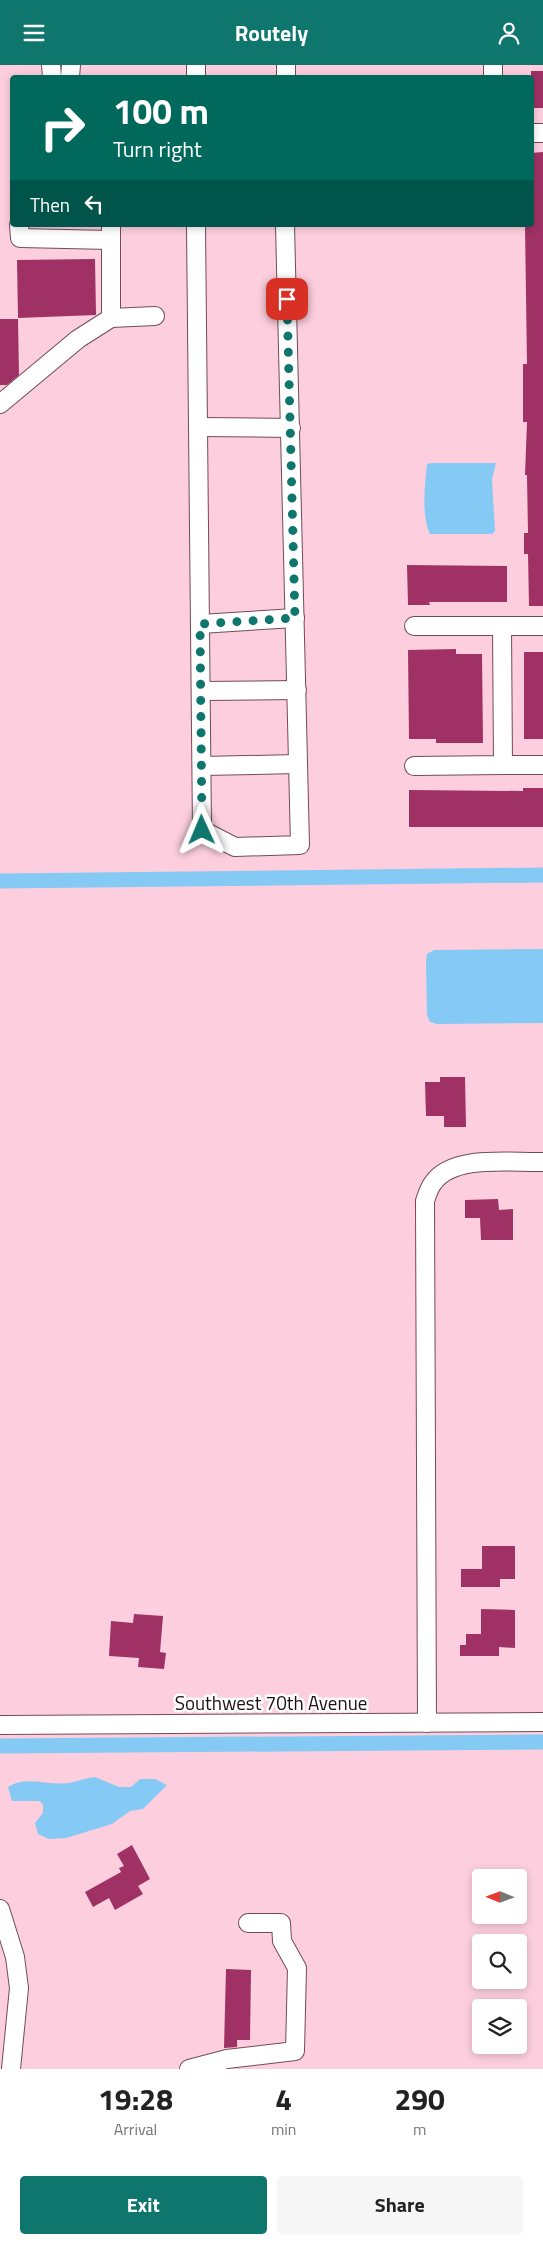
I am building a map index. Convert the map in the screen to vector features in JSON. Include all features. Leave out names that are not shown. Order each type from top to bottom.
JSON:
[{"type":"street","points":[[19,227],[20,237],[62,231],[110,232],[112,318]]},
{"type":"street","points":[[196,227],[202,830],[235,847],[300,845],[285,227]]},
{"type":"street","points":[[0,404],[78,339],[112,318],[155,316]]},
{"type":"street","points":[[198,427],[290,428]]},
{"type":"street","points":[[200,624],[295,618]]},
{"type":"street","points":[[502,626],[503,765]]},
{"type":"street","points":[[414,627],[543,626]]},
{"type":"street","points":[[201,691],[296,690]]},
{"type":"street","points":[[202,766],[298,764]]},
{"type":"street","points":[[414,766],[543,765]]},
{"type":"street","points":[[427,1723],[425,1201],[433,1183],[451,1168],[470,1163],[543,1162]]},
{"type":"street","name":"Southwest 70th Avenue","points":[[0,1725],[543,1722]]},
{"type":"street","points":[[0,1909],[16,1957],[19,1988],[11,2069]]},
{"type":"street","points":[[189,2069],[227,2059],[295,2051],[297,1968],[282,1941],[281,1923],[248,1923]]},
{"type":"water","points":[[496,463],[492,479],[495,531],[492,534],[430,534],[425,518],[424,500],[427,464]]},
{"type":"water","points":[[543,949],[543,1023],[437,1024],[430,1022],[427,1015],[427,954],[434,950]]},
{"type":"water","points":[[95,1777],[119,1787],[131,1787],[140,1779],[155,1779],[167,1785],[143,1809],[130,1811],[112,1824],[66,1838],[49,1839],[38,1834],[35,1823],[43,1813],[43,1805],[40,1801],[12,1801],[8,1787],[30,1781],[60,1784]]},
{"type":"building","points":[[531,71],[543,71],[543,108],[534,108],[534,75],[531,75]]},
{"type":"building","points":[[543,152],[543,606],[529,606],[528,554],[524,554],[524,533],[528,533],[527,475],[525,475],[527,422],[523,422],[523,364],[527,364],[525,227],[534,227],[534,153]]},
{"type":"building","points":[[95,259],[96,315],[18,318],[17,260]]},
{"type":"building","points":[[0,319],[18,319],[19,375],[7,385],[0,385]]},
{"type":"building","points":[[407,565],[507,566],[507,602],[429,602],[430,605],[408,605]]},
{"type":"building","points":[[456,649],[456,654],[482,654],[483,743],[436,743],[436,739],[409,739],[408,650]]},
{"type":"building","points":[[524,652],[543,652],[543,739],[524,739]]},
{"type":"building","points":[[523,788],[543,788],[543,827],[409,827],[409,790],[523,791]]},
{"type":"building","points":[[440,1077],[465,1077],[466,1127],[444,1127],[444,1116],[426,1116],[425,1082],[440,1082]]},
{"type":"building","points":[[498,1199],[499,1210],[513,1209],[513,1240],[481,1240],[480,1218],[465,1218],[465,1200]]},
{"type":"building","points":[[482,1546],[515,1546],[515,1579],[500,1579],[500,1587],[461,1587],[461,1569],[482,1569]]},
{"type":"building","points":[[481,1609],[515,1610],[515,1648],[499,1647],[499,1656],[460,1656],[460,1645],[466,1645],[466,1634],[481,1634]]},
{"type":"building","points":[[134,1614],[163,1616],[160,1652],[166,1653],[164,1669],[138,1667],[139,1658],[109,1656],[111,1621],[133,1623]]},
{"type":"building","points":[[132,1845],[150,1879],[138,1886],[143,1894],[115,1910],[109,1898],[93,1907],[85,1892],[121,1872],[119,1868],[124,1866],[117,1854]]},
{"type":"building","points":[[226,1969],[251,1970],[250,2040],[237,2040],[237,2047],[224,2048]]},
{"type":"waterway","points":[[0,881],[543,875]]},
{"type":"waterway","points":[[0,1746],[543,1742]]},
{"type":"route","points":[[202,830],[200,624],[295,618],[287,299]]}]
